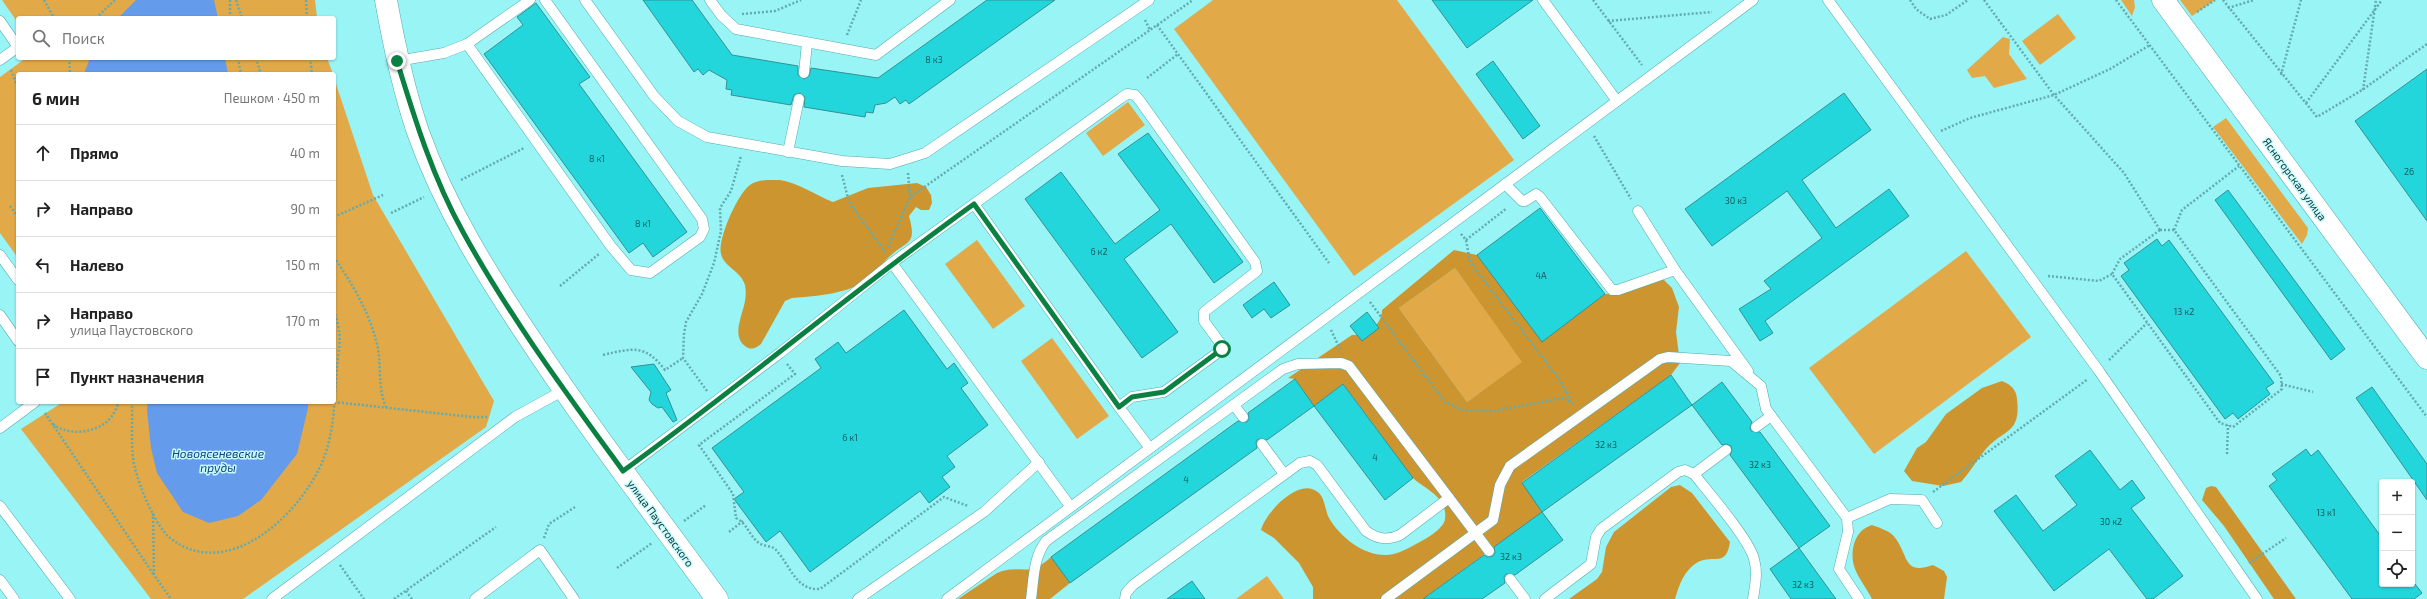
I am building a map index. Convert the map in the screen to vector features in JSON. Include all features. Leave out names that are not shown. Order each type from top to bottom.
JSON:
[{"type":"main road","name":"улица Паустовского","points":[[386,0],[397,61],[418,132],[462,232],[500,294],[564,390],[717,599]]},
{"type":"main road","name":"Ясногорская улица","points":[[2163,0],[2427,358]]},
{"type":"lane","points":[[397,61],[444,53],[467,44],[530,0]]},
{"type":"lane","points":[[467,44],[610,245],[631,270],[650,273],[700,237],[704,229],[702,219],[545,0]]},
{"type":"lane","points":[[585,0],[654,96],[678,121],[708,137],[842,161],[890,164],[925,153],[1149,0]]},
{"type":"lane","points":[[710,0],[721,15],[736,29],[876,55],[950,0]]},
{"type":"lane","points":[[1543,0],[1617,101]]},
{"type":"lane","points":[[947,599],[1360,290],[1754,0]]},
{"type":"lane","points":[[1828,0],[2099,371],[2257,599]]},
{"type":"lane","points":[[0,21],[16,44]]},
{"type":"lane","points":[[804,73],[807,43]]},
{"type":"lane","points":[[3,58],[16,48]]},
{"type":"lane","points":[[623,471],[780,353],[892,263],[1128,94],[1135,95],[1149,114],[1255,262],[1257,271],[1204,312],[1204,321],[1222,345],[1220,352],[1164,392],[1132,397],[1119,407]]},
{"type":"lane","points":[[788,152],[799,99]]},
{"type":"lane","points":[[1505,184],[1519,199],[1525,201],[1536,194],[1540,197],[1608,287],[1612,290],[1618,290],[1675,270]]},
{"type":"lane","points":[[974,204],[1149,447]]},
{"type":"lane","points":[[1638,211],[1675,270],[1758,384],[1761,386],[1766,409],[1847,518],[1848,532],[1839,569],[1859,599]]},
{"type":"lane","points":[[0,255],[16,277]]},
{"type":"lane","points":[[892,263],[1070,506]]},
{"type":"lane","points":[[0,314],[16,338]]},
{"type":"lane","points":[[1386,599],[1493,520],[1500,485],[1510,466],[1660,359],[1668,357],[1731,361],[1758,384]]},
{"type":"lane","points":[[1031,599],[1035,564],[1039,551],[1046,541],[1291,365],[1341,363],[1349,366],[1489,551]]},
{"type":"lane","points":[[272,599],[516,417],[564,390]]},
{"type":"lane","points":[[0,428],[38,404]]},
{"type":"lane","points":[[1234,405],[1243,417]]},
{"type":"lane","points":[[1756,427],[1771,416]]},
{"type":"lane","points":[[1262,444],[1284,474]]},
{"type":"lane","points":[[1694,474],[1726,450]]},
{"type":"lane","points":[[1125,599],[1126,593],[1133,584],[1300,463],[1310,461],[1317,465],[1366,531],[1382,538],[1391,539],[1400,535],[1449,498]]},
{"type":"lane","points":[[858,599],[984,512],[1039,462]]},
{"type":"lane","points":[[1545,599],[1591,564],[1596,537],[1608,523],[1678,472],[1685,470],[1694,474],[1740,536],[1754,558],[1757,576],[1753,599]]},
{"type":"lane","points":[[1847,518],[1890,499],[1922,500],[1937,523]]},
{"type":"lane","points":[[0,506],[70,599]]},
{"type":"lane","points":[[475,599],[540,550],[574,599]]},
{"type":"lane","points":[[1510,579],[1525,599]]},
{"type":"lane","points":[[0,580],[14,599]]},
{"type":"path","points":[[44,0],[53,16]]},
{"type":"path","points":[[98,16],[115,0]]},
{"type":"path","points":[[230,0],[230,16]]},
{"type":"path","points":[[236,0],[241,16]]},
{"type":"path","points":[[306,0],[306,16]]},
{"type":"path","points":[[721,15],[775,11],[801,0]]},
{"type":"path","points":[[841,48],[861,0]]},
{"type":"path","points":[[910,196],[1193,0]]},
{"type":"path","points":[[1593,0],[1651,76]]},
{"type":"path","points":[[1910,0],[1916,9],[1930,19],[1946,15],[1968,0]]},
{"type":"path","points":[[1984,0],[2054,95],[2124,173],[2160,230]]},
{"type":"path","points":[[2116,0],[2427,417]]},
{"type":"path","points":[[2192,16],[2215,0]]},
{"type":"path","points":[[2223,0],[2281,75],[2317,117],[2362,90],[2427,44]]},
{"type":"path","points":[[2228,8],[2254,0]]},
{"type":"path","points":[[2281,75],[2301,0]]},
{"type":"path","points":[[2362,90],[2376,0]]},
{"type":"path","points":[[2306,103],[2382,0]]},
{"type":"path","points":[[1138,8],[1150,30]]},
{"type":"path","points":[[1608,21],[1740,10]]},
{"type":"path","points":[[1157,25],[1329,263]]},
{"type":"path","points":[[1936,133],[1970,118],[2054,95],[2110,69],[2150,45]]},
{"type":"path","points":[[1147,78],[1178,54]]},
{"type":"path","points":[[3,58],[16,84]]},
{"type":"path","points":[[69,60],[70,72]]},
{"type":"path","points":[[238,60],[241,72]]},
{"type":"path","points":[[257,60],[260,72]]},
{"type":"path","points":[[310,60],[312,72]]},
{"type":"path","points":[[1586,124],[1638,211]]},
{"type":"path","points":[[461,180],[537,142]]},
{"type":"path","points":[[700,381],[683,358],[686,322],[702,294],[714,263],[721,231],[720,208],[731,191],[743,144]]},
{"type":"path","points":[[885,253],[910,196],[906,159]]},
{"type":"path","points":[[842,161],[841,171],[849,202],[892,263]]},
{"type":"path","points":[[2174,230],[2182,210],[2239,166]]},
{"type":"path","points":[[336,216],[383,195]]},
{"type":"path","points":[[391,213],[424,197]]},
{"type":"path","points":[[1466,240],[1519,199]]},
{"type":"path","points":[[10,206],[16,214]]},
{"type":"path","points":[[1452,223],[1466,240],[1470,262],[1561,382],[1572,402],[1582,415]]},
{"type":"path","points":[[2046,276],[2099,281],[2112,274],[2120,259],[2160,230],[2174,230]]},
{"type":"path","points":[[2112,274],[2220,423],[2233,427],[2282,389],[2281,376],[2174,230]]},
{"type":"path","points":[[560,286],[610,245]]},
{"type":"path","points":[[336,259],[359,294],[377,345],[382,397],[386,407]]},
{"type":"path","points":[[1360,290],[1445,402],[1464,410],[1494,411],[1563,398],[1572,402]]},
{"type":"path","points":[[1324,318],[1349,366]]},
{"type":"path","points":[[336,319],[339,332],[336,374]]},
{"type":"path","points":[[1922,500],[2099,371],[2134,334],[2147,323]]},
{"type":"path","points":[[603,355],[625,350],[644,350],[655,357],[665,370],[683,358]]},
{"type":"path","points":[[780,353],[795,374],[699,445],[733,494],[736,518],[743,521],[759,543],[775,548],[802,585],[811,590],[820,588],[944,497],[984,512]]},
{"type":"path","points":[[2282,384],[2312,392]]},
{"type":"path","points":[[336,402],[472,417]]},
{"type":"path","points":[[38,404],[171,599]]},
{"type":"path","points":[[51,422],[60,429],[79,432],[99,428],[112,416],[118,404]]},
{"type":"path","points":[[132,404],[135,468],[153,513],[169,537],[190,550],[210,555],[230,550],[257,538],[277,525],[297,503],[320,467],[332,436],[334,404]]},
{"type":"path","points":[[2227,454],[2228,425]]},
{"type":"path","points":[[548,524],[575,507]]},
{"type":"path","points":[[153,513],[154,575]]},
{"type":"path","points":[[729,532],[743,521]]},
{"type":"path","points":[[394,599],[496,527]]},
{"type":"path","points":[[2237,571],[2286,538]]},
{"type":"path","points":[[333,554],[364,599]]},
{"type":"path","points":[[406,591],[412,599]]},
{"type":"shaded area","points":[[2,0],[315,0],[317,16],[16,16],[16,20]]},
{"type":"shaded area","points":[[1213,0],[1397,0],[1514,160],[1354,276],[1174,29]]},
{"type":"shaded area","points":[[2121,0],[2134,0],[2135,7],[2132,16]]},
{"type":"shaded area","points":[[2180,0],[2215,0],[2192,16]]},
{"type":"shaded area","points":[[2058,14],[2076,38],[2040,65],[2022,41]]},
{"type":"shaded area","points":[[2003,37],[2010,39],[2009,54],[2027,79],[1994,88],[1985,76],[1972,78],[1967,70]]},
{"type":"shaded area","points":[[23,60],[328,60],[332,72],[16,72],[16,255],[0,233],[0,77]]},
{"type":"shaded area","points":[[336,84],[373,195],[494,401],[486,427],[243,599],[151,599],[21,429],[60,404],[336,404]]},
{"type":"shaded area","points":[[1128,102],[1145,125],[1103,156],[1086,133]]},
{"type":"shaded area","points":[[2226,118],[2308,228],[2307,235],[2302,244],[2213,127]]},
{"type":"shaded area","points":[[765,180],[780,180],[800,186],[833,202],[868,188],[917,183],[926,187],[931,195],[932,203],[929,210],[921,210],[916,207],[909,216],[912,232],[909,241],[890,256],[869,279],[842,291],[792,298],[785,301],[761,344],[751,349],[741,342],[738,331],[745,299],[745,285],[740,276],[725,262],[721,254],[722,238],[734,207],[750,185]]},
{"type":"shaded area","points":[[977,240],[1025,306],[993,329],[945,264]]},
{"type":"shaded area","points":[[1454,250],[1477,255],[1542,341],[1605,294],[1627,291],[1660,276],[1672,288],[1679,307],[1676,332],[1680,363],[1671,375],[1522,482],[1542,512],[1423,599],[1313,599],[1313,587],[1299,563],[1274,538],[1261,530],[1270,514],[1285,498],[1294,492],[1303,489],[1311,489],[1319,493],[1323,498],[1329,518],[1334,526],[1348,540],[1366,551],[1375,554],[1394,554],[1424,540],[1441,527],[1445,519],[1445,512],[1440,500],[1436,495],[1414,479],[1405,469],[1343,384],[1314,406],[1295,379],[1288,378],[1352,335],[1358,335],[1373,328],[1379,320],[1382,310]],"holes":[[[1455,268],[1522,362],[1467,402],[1399,308]]]},
{"type":"shaded area","points":[[1966,251],[2031,337],[1874,454],[1809,368]]},
{"type":"shaded area","points":[[1455,268],[1523,362],[1467,402],[1399,308]]},
{"type":"shaded area","points":[[1052,338],[1109,416],[1077,439],[1021,361]]},
{"type":"shaded area","points":[[2002,381],[2012,388],[2016,393],[2017,399],[2018,411],[2014,425],[2010,430],[1985,450],[1961,482],[1943,486],[1912,481],[1904,471],[1917,448],[1926,442],[1946,414],[1982,388]]},
{"type":"shaded area","points":[[1680,485],[1692,493],[1730,542],[1726,555],[1722,558],[1704,560],[1693,565],[1683,578],[1675,599],[1569,599],[1597,579],[1602,572],[1606,547],[1614,532],[1671,487]]},
{"type":"shaded area","points":[[2211,486],[2216,487],[2296,599],[2274,599],[2224,526],[2202,500],[2206,488]]},
{"type":"shaded area","points":[[1872,525],[1885,530],[1894,536],[1908,563],[1912,566],[1924,568],[1933,565],[1944,571],[1947,577],[1944,599],[1872,599],[1855,569],[1853,562],[1853,549],[1854,542],[1857,537],[1866,528]]},
{"type":"shaded area","points":[[1051,557],[1070,583],[1050,599],[958,599],[997,573],[1012,569],[1030,569],[1043,564]]},
{"type":"shaded area","points":[[1267,576],[1284,599],[1236,599]]},
{"type":"water","points":[[136,0],[214,0],[218,16],[120,16]]},
{"type":"water","points":[[89,60],[225,60],[228,72],[85,72]]},
{"type":"water","name":"Новоясеневские пруды","points":[[148,404],[308,404],[297,454],[261,500],[238,516],[209,523],[183,512],[157,473],[151,448]]},
{"type":"building","points":[[643,0],[692,0],[732,55],[798,66],[798,75],[804,79],[809,76],[811,68],[878,78],[987,0],[1055,0],[909,104],[906,100],[900,104],[895,97],[886,103],[875,105],[873,113],[866,112],[865,117],[804,107],[805,97],[800,93],[794,95],[791,105],[731,95],[732,90],[726,89],[727,80],[709,70],[703,75],[698,69],[694,72]]},
{"type":"building","points":[[1432,0],[1533,0],[1467,48]]},
{"type":"building","points":[[536,3],[590,77],[579,84],[687,232],[653,257],[643,243],[629,253],[484,54],[523,25],[517,17]]},
{"type":"building","points":[[1493,61],[1540,126],[1523,139],[1476,74]]},
{"type":"building","points":[[2427,69],[2427,221],[2355,121]]},
{"type":"building","points":[[1844,93],[1871,130],[1802,180],[1836,228],[1889,189],[1909,216],[1765,321],[1773,333],[1760,341],[1739,309],[1771,289],[1764,281],[1822,238],[1787,191],[1712,246],[1685,209]]},
{"type":"building","points":[[1148,133],[1243,262],[1214,283],[1171,224],[1124,259],[1178,332],[1142,358],[1025,199],[1061,172],[1115,244],[1160,210],[1118,154]]},
{"type":"building","points":[[2228,190],[2345,349],[2331,360],[2215,200]]},
{"type":"building","points":[[1540,208],[1605,294],[1542,342],[1477,255]]},
{"type":"building","points":[[2157,239],[2162,246],[2169,240],[2274,383],[2266,388],[2270,394],[2238,419],[2233,413],[2225,419],[2121,276],[2129,270],[2124,263]]},
{"type":"building","points":[[1274,282],[1290,305],[1271,318],[1264,309],[1252,318],[1243,305]]},
{"type":"building","points":[[904,310],[947,369],[954,363],[968,383],[961,388],[988,425],[947,456],[955,467],[942,477],[950,487],[929,503],[920,491],[810,572],[780,531],[766,542],[734,499],[744,492],[712,448],[821,368],[815,359],[838,342],[846,353]]},
{"type":"building","points":[[1367,312],[1379,328],[1362,341],[1350,326]]},
{"type":"building","points":[[654,364],[671,390],[666,393],[677,420],[673,422],[662,407],[658,408],[652,404],[649,400],[651,392],[631,367]]},
{"type":"building","points":[[1671,375],[1692,405],[1542,512],[1522,483]]},
{"type":"building","points":[[1295,379],[1314,406],[1267,440],[1258,439],[1256,442],[1257,448],[1070,583],[1051,557],[1238,421],[1247,422],[1249,419],[1248,413]]},
{"type":"building","points":[[1722,382],[1752,422],[1750,427],[1751,431],[1760,432],[1830,526],[1799,548],[1730,455],[1732,450],[1731,446],[1726,444],[1722,445],[1692,405]]},
{"type":"building","points":[[1343,384],[1413,478],[1385,500],[1314,406]]},
{"type":"building","points":[[2372,387],[2427,464],[2427,500],[2415,483],[2415,479],[2412,479],[2356,398]]},
{"type":"building","points":[[2306,449],[2311,456],[2318,450],[2379,534],[2379,587],[2415,587],[2415,584],[2422,593],[2414,599],[2352,599],[2269,486],[2277,480],[2272,474]]},
{"type":"building","points":[[2090,450],[2120,490],[2132,480],[2145,498],[2131,508],[2183,576],[2153,599],[2147,599],[2109,549],[2054,591],[1994,511],[2016,495],[2043,531],[2077,505],[2055,476]]},
{"type":"building","points":[[1542,512],[1563,540],[1515,575],[1506,574],[1504,577],[1505,583],[1482,599],[1423,599],[1484,555],[1487,557],[1493,556],[1495,553],[1494,547]]},
{"type":"building","points":[[1799,548],[1836,599],[1791,599],[1770,569]]},
{"type":"building","points":[[1192,581],[1205,599],[1167,599]]},
{"type":"route","points":[[397,61],[418,132],[462,232],[500,294],[564,390],[623,471],[780,353],[892,263],[974,204],[1119,407],[1132,397],[1164,392],[1220,352],[1222,349]]}]
